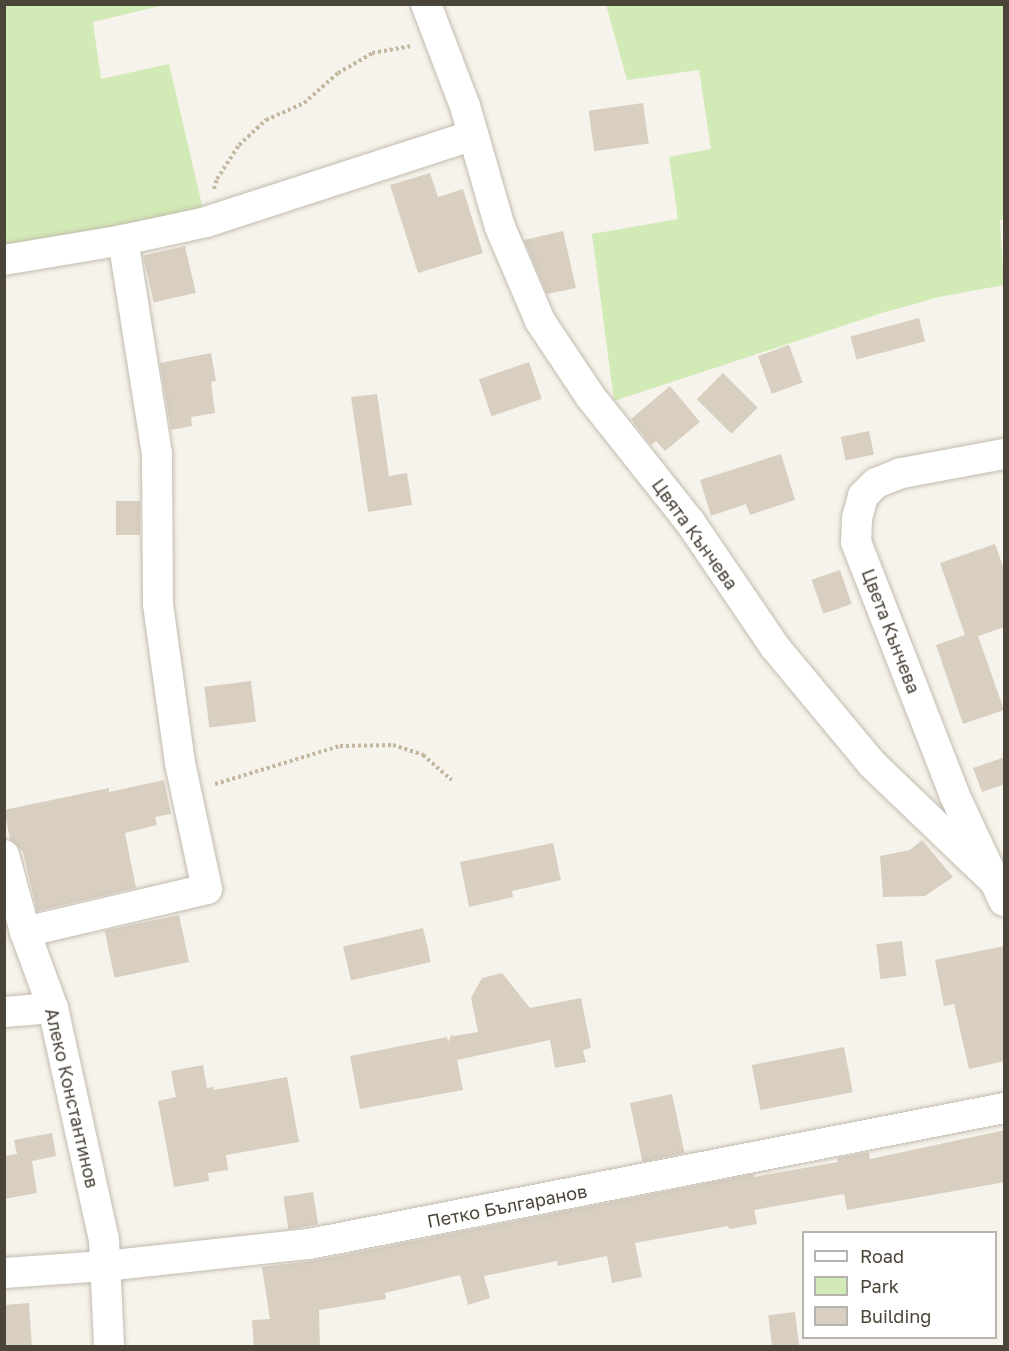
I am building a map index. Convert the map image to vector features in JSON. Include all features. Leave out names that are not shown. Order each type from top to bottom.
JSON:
[{"type":"street","points":[[4,260],[123,240],[206,222],[473,135],[426,4]]},
{"type":"street","name":"Цвята Кънчева","points":[[473,135],[500,227],[540,321],[590,396],[690,522],[776,647],[857,746],[1000,892]]},
{"type":"street","points":[[25,932],[207,889],[184,790],[158,604],[157,454],[123,240]]},
{"type":"street","name":"Цвета Кънчева","points":[[1000,892],[954,794],[856,542],[857,518],[863,496],[876,483],[902,472],[1005,454]]},
{"type":"street","name":"Алеко Константинов","points":[[4,855],[25,932],[52,1008],[104,1239],[109,1347]]},
{"type":"street","points":[[4,1012],[52,1008]]},
{"type":"street","name":"Петко Българанов","points":[[4,1273],[105,1266],[309,1244],[1005,1108]]},
{"type":"path","points":[[206,222],[217,179],[239,145],[266,120],[304,103],[338,73],[372,52],[409,47],[437,33]]},
{"type":"path","points":[[184,790],[224,783],[340,746],[393,745],[423,755],[452,780]]},
{"type":"green space","points":[[5,5],[164,5],[93,22],[101,79],[169,64],[206,222],[5,259]]},
{"type":"green space","points":[[606,5],[1004,5],[1004,219],[1000,220],[1004,285],[939,297],[882,313],[614,401],[592,234],[678,219],[669,157],[711,149],[699,70],[627,80]]},
{"type":"building","points":[[643,103],[649,144],[594,151],[589,111]]},
{"type":"building","points":[[430,173],[438,197],[463,189],[483,253],[418,273],[390,185]]},
{"type":"building","points":[[563,231],[576,288],[547,294],[524,240]]},
{"type":"building","points":[[185,246],[196,293],[154,302],[143,256]]},
{"type":"building","points":[[919,318],[925,341],[857,360],[850,336]]},
{"type":"building","points":[[789,345],[803,383],[772,394],[758,356]]},
{"type":"building","points":[[211,353],[216,381],[211,382],[215,413],[191,417],[192,426],[171,430],[160,363]]},
{"type":"building","points":[[529,362],[542,399],[492,416],[479,379]]},
{"type":"building","points":[[723,373],[758,408],[731,434],[697,399]]},
{"type":"building","points":[[670,386],[700,422],[665,451],[656,441],[651,445],[631,419]]},
{"type":"building","points":[[377,394],[389,476],[407,473],[412,505],[368,512],[351,397]]},
{"type":"building","points":[[869,431],[874,454],[846,461],[841,437]]},
{"type":"building","points":[[781,454],[795,500],[750,515],[746,504],[711,516],[700,480]]},
{"type":"building","points":[[116,501],[140,501],[140,535],[116,535]]},
{"type":"building","points":[[995,544],[1005,572],[1005,627],[978,636],[1004,710],[963,724],[936,645],[965,635],[940,563]]},
{"type":"building","points":[[840,570],[852,604],[823,614],[812,580]]},
{"type":"building","points":[[251,681],[256,722],[209,727],[204,687]]},
{"type":"building","points":[[1005,757],[1005,784],[982,792],[973,768]]},
{"type":"building","points":[[164,780],[171,814],[155,817],[157,825],[125,833],[136,888],[37,911],[23,852],[10,839],[4,810],[109,788],[109,792]]},
{"type":"building","points":[[922,840],[953,877],[925,896],[883,897],[880,856],[910,850]]},
{"type":"building","points":[[553,843],[561,880],[512,891],[513,897],[469,907],[460,862]]},
{"type":"building","points":[[179,915],[189,962],[115,978],[105,931]]},
{"type":"building","points":[[423,928],[431,962],[351,981],[343,946]]},
{"type":"building","points":[[902,941],[906,976],[880,979],[876,944]]},
{"type":"building","points":[[1005,946],[1005,1061],[969,1069],[954,1004],[944,1006],[935,960]]},
{"type":"building","points":[[502,973],[530,1008],[581,998],[591,1048],[583,1050],[586,1062],[555,1068],[550,1040],[457,1060],[463,1090],[360,1109],[350,1056],[447,1037],[448,1042],[452,1034],[453,1036],[478,1032],[471,998],[482,978]]},
{"type":"building","points":[[844,1047],[853,1092],[761,1110],[752,1065]]},
{"type":"building","points":[[203,1065],[207,1088],[214,1087],[214,1090],[287,1077],[299,1142],[226,1155],[228,1170],[208,1173],[209,1181],[174,1187],[158,1101],[176,1097],[171,1071]]},
{"type":"building","points":[[672,1094],[684,1153],[642,1162],[630,1103]]},
{"type":"building","points":[[1005,1130],[1005,1182],[847,1210],[844,1194],[754,1210],[757,1224],[729,1229],[728,1226],[635,1243],[642,1277],[612,1283],[607,1256],[558,1266],[557,1261],[484,1276],[490,1298],[468,1305],[460,1275],[385,1293],[386,1299],[319,1310],[320,1347],[254,1347],[252,1320],[270,1319],[262,1267],[312,1261],[754,1174],[754,1177],[838,1162],[837,1158],[869,1152],[870,1159]]},
{"type":"building","points":[[52,1133],[56,1156],[32,1161],[37,1193],[4,1199],[4,1156],[17,1154],[14,1140]]},
{"type":"building","points":[[313,1192],[318,1225],[289,1229],[283,1197]]},
{"type":"building","points":[[29,1303],[32,1347],[4,1347],[4,1305]]},
{"type":"building","points":[[795,1312],[799,1346],[772,1346],[768,1315]]}]
